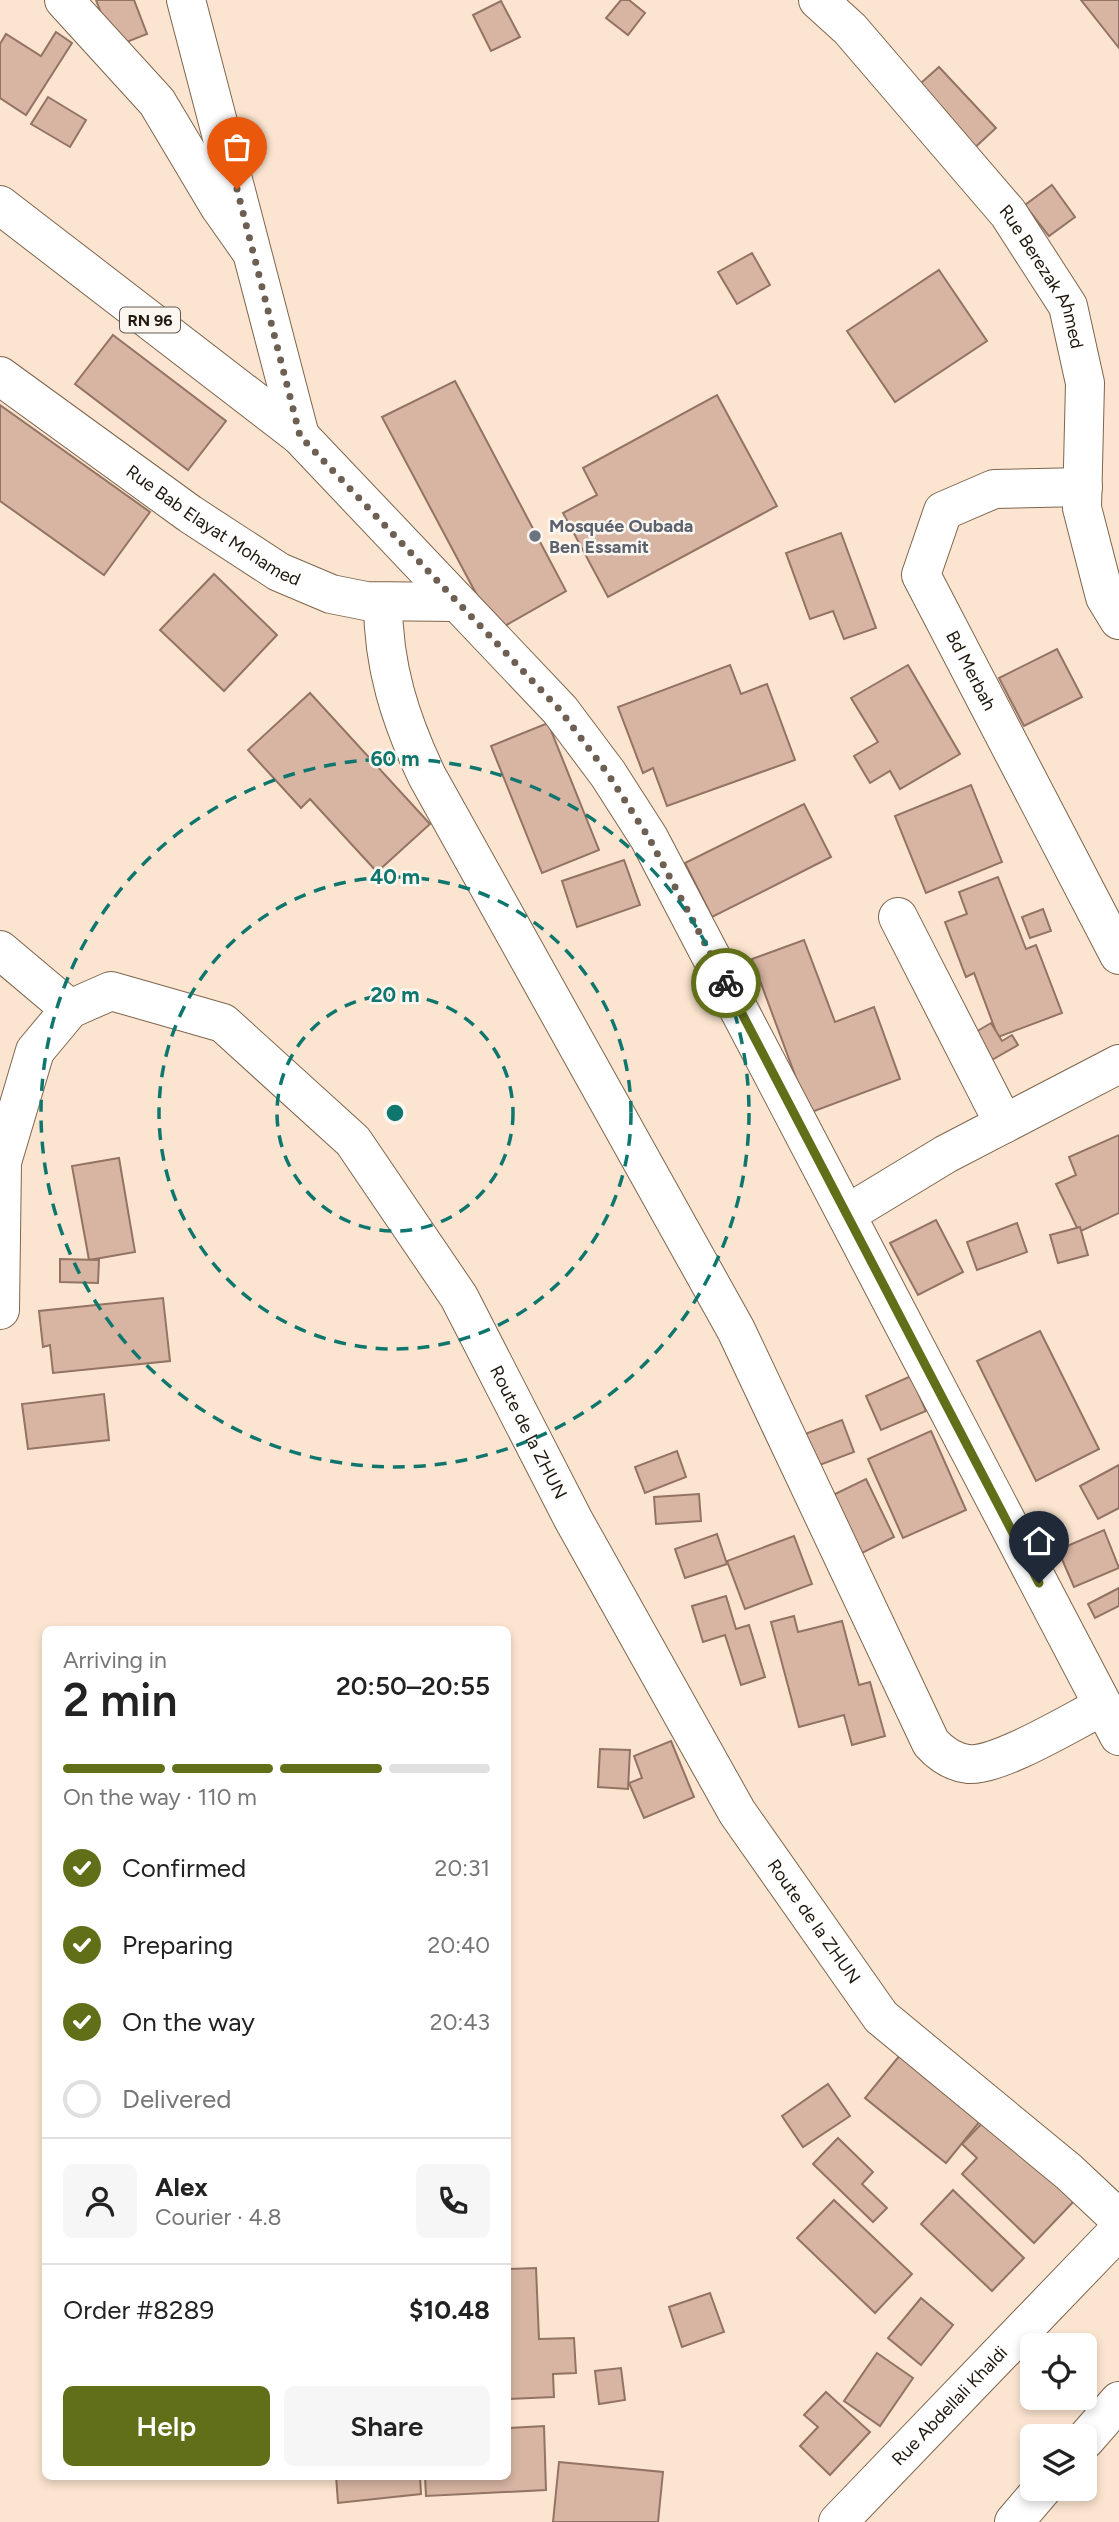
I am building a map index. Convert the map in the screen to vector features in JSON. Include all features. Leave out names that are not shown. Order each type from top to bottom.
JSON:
[{"type":"street","points":[[64,0],[157,102],[219,206],[255,256]]},
{"type":"street","points":[[186,0],[300,436]]},
{"type":"street","name":"Rue Berezak Ahmed","points":[[818,0],[850,29],[1009,213],[1068,306],[1085,383],[1082,508],[1105,597],[1119,620]]},
{"type":"street","name":"RN 96","points":[[0,205],[300,436],[560,710],[622,795],[649,838],[1111,1721]]},
{"type":"street","name":"Rue Bab Elayat Mohamed","points":[[0,376],[190,514],[279,572],[331,593],[383,602],[455,602]]},
{"type":"street","name":"Bd Merbah","points":[[1083,487],[994,489],[943,511],[921,575],[1119,955]]},
{"type":"street","points":[[383,602],[383,633],[393,695],[427,776],[736,1330],[931,1742],[941,1754],[954,1761],[984,1763],[1111,1721]]},
{"type":"street","points":[[898,917],[1004,1124]]},
{"type":"street","points":[[0,950],[70,1009]]},
{"type":"street","name":"Route de la ZHUN","points":[[0,1310],[2,1162],[35,1051],[70,1009],[111,991],[223,1023],[352,1141],[459,1297],[573,1519],[737,1812],[881,2017],[1069,2172],[1119,2219]]},
{"type":"street","points":[[847,1214],[946,1154],[1119,1064]]},
{"type":"street","name":"Rue Abdellali Khaldi","points":[[838,2522],[1119,2230]]},
{"type":"street","points":[[1097,2426],[1119,2401]]},
{"type":"street","points":[[1014,2522],[1032,2501]]},
{"type":"building","points":[[96,0],[134,0],[147,34],[114,47]]},
{"type":"building","points":[[621,0],[629,0],[645,13],[628,35],[606,18]]},
{"type":"building","points":[[1081,0],[1119,0],[1119,48]]},
{"type":"building","points":[[501,1],[520,37],[491,51],[473,15]]},
{"type":"building","points":[[56,32],[72,43],[26,115],[0,98],[0,44],[6,34],[41,56]]},
{"type":"building","points":[[939,67],[996,128],[970,152],[913,90]]},
{"type":"building","points":[[48,97],[86,120],[70,147],[31,124]]},
{"type":"building","points":[[1052,185],[1075,217],[1049,236],[1025,205]]},
{"type":"building","points":[[752,253],[770,285],[737,304],[718,272]]},
{"type":"building","points":[[939,270],[987,341],[895,402],[847,331]]},
{"type":"building","points":[[113,335],[226,421],[188,470],[75,384]]},
{"type":"building","points":[[455,381],[566,591],[496,631],[382,417]]},
{"type":"building","points":[[717,395],[777,506],[608,597],[563,513],[597,495],[583,468]]},
{"type":"building","points":[[0,405],[150,512],[104,575],[0,501]]},
{"type":"building","points":[[841,533],[876,628],[844,639],[833,611],[810,619],[786,553]]},
{"type":"building","points":[[214,574],[277,635],[224,691],[160,630]]},
{"type":"building","points":[[1057,649],[1082,697],[1024,726],[999,678]]},
{"type":"building","points":[[730,665],[741,694],[767,684],[795,760],[667,806],[653,768],[643,773],[618,707]]},
{"type":"building","points":[[908,665],[960,754],[900,789],[890,771],[870,783],[854,756],[878,742],[851,698]]},
{"type":"building","points":[[310,693],[430,824],[377,872],[310,799],[301,808],[248,750]]},
{"type":"building","points":[[548,723],[599,850],[542,873],[491,746]]},
{"type":"building","points":[[971,785],[1002,862],[926,893],[895,816]]},
{"type":"building","points":[[804,804],[831,857],[712,917],[685,863]]},
{"type":"building","points":[[624,860],[640,905],[577,927],[562,881]]},
{"type":"building","points":[[998,877],[1026,949],[1036,945],[1062,1013],[998,1037],[974,973],[966,977],[945,922],[967,914],[959,892]]},
{"type":"building","points":[[1043,909],[1051,931],[1030,938],[1022,917]]},
{"type":"building","points":[[804,940],[835,1022],[874,1007],[900,1079],[809,1113],[752,959]]},
{"type":"building","points":[[991,1023],[1002,1041],[1012,1035],[1018,1045],[990,1061],[974,1033]]},
{"type":"building","points":[[1119,1135],[1119,1213],[1079,1232],[1056,1184],[1076,1175],[1069,1157]]},
{"type":"building","points":[[119,1158],[135,1252],[89,1260],[72,1166]]},
{"type":"building","points":[[936,1220],[963,1272],[918,1295],[890,1243]]},
{"type":"building","points":[[1017,1223],[1027,1252],[977,1270],[967,1242]]},
{"type":"building","points":[[1080,1227],[1088,1255],[1058,1263],[1050,1235]]},
{"type":"building","points":[[60,1259],[99,1260],[98,1283],[60,1282]]},
{"type":"building","points":[[163,1298],[170,1361],[53,1373],[50,1345],[43,1347],[39,1311]]},
{"type":"building","points":[[1040,1331],[1099,1449],[1036,1481],[977,1361]]},
{"type":"building","points":[[911,1376],[926,1411],[881,1430],[866,1396]]},
{"type":"building","points":[[104,1394],[109,1440],[28,1449],[22,1404]]},
{"type":"building","points":[[842,1420],[854,1452],[817,1466],[805,1434]]},
{"type":"building","points":[[931,1431],[966,1510],[903,1538],[868,1459]]},
{"type":"building","points":[[677,1451],[686,1477],[645,1493],[635,1467]]},
{"type":"building","points":[[1119,1465],[1119,1508],[1098,1519],[1080,1486]]},
{"type":"building","points":[[866,1479],[894,1537],[862,1553],[833,1495]]},
{"type":"building","points":[[699,1494],[701,1521],[656,1524],[654,1497]]},
{"type":"building","points":[[1104,1530],[1119,1568],[1074,1587],[1058,1550]]},
{"type":"building","points":[[717,1534],[727,1564],[685,1578],[675,1549]]},
{"type":"building","points":[[794,1536],[812,1584],[745,1609],[727,1561]]},
{"type":"building","points":[[1119,1588],[1119,1606],[1095,1618],[1088,1604]]},
{"type":"building","points":[[726,1596],[736,1629],[749,1625],[765,1677],[741,1685],[725,1635],[703,1642],[692,1606]]},
{"type":"building","points":[[794,1616],[798,1632],[842,1621],[859,1685],[870,1682],[885,1736],[852,1745],[844,1715],[799,1727],[771,1622]]},
{"type":"building","points":[[671,1741],[694,1797],[644,1818],[629,1783],[642,1778],[634,1756]]},
{"type":"building","points":[[600,1749],[630,1750],[628,1789],[598,1787]]},
{"type":"building","points":[[905,2049],[985,2115],[946,2163],[865,2098]]},
{"type":"building","points":[[828,2084],[850,2116],[803,2147],[782,2116]]},
{"type":"building","points":[[989,2116],[1076,2199],[1034,2243],[962,2174],[977,2158],[962,2144]]},
{"type":"building","points":[[838,2138],[873,2172],[862,2184],[887,2208],[873,2222],[813,2164]]},
{"type":"building","points":[[953,2190],[1024,2258],[992,2291],[921,2224]]},
{"type":"building","points":[[834,2200],[912,2274],[875,2313],[797,2238]]},
{"type":"building","points":[[536,2268],[539,2339],[574,2338],[576,2373],[553,2374],[554,2397],[511,2399],[511,2269]]},
{"type":"building","points":[[710,2293],[724,2332],[682,2347],[669,2307]]},
{"type":"building","points":[[921,2298],[953,2325],[921,2365],[888,2338]]},
{"type":"building","points":[[877,2353],[913,2378],[880,2426],[844,2401]]},
{"type":"building","points":[[621,2368],[625,2400],[599,2404],[595,2371]]},
{"type":"building","points":[[826,2392],[870,2432],[830,2475],[800,2446],[818,2427],[804,2415]]},
{"type":"building","points":[[544,2426],[546,2490],[426,2496],[425,2480],[511,2480],[511,2428]]},
{"type":"building","points":[[559,2462],[663,2472],[658,2522],[553,2522]]},
{"type":"building","points":[[336,2480],[420,2480],[421,2494],[338,2503]]},
{"type":"way so far","points":[[237,189],[300,436],[560,710],[608,774],[649,838],[726,983]]},
{"type":"place","name":"Mosquée Oubada Ben Essamit","points":[[535,536]]},
{"type":"route","points":[[726,983],[1039,1583]]}]
